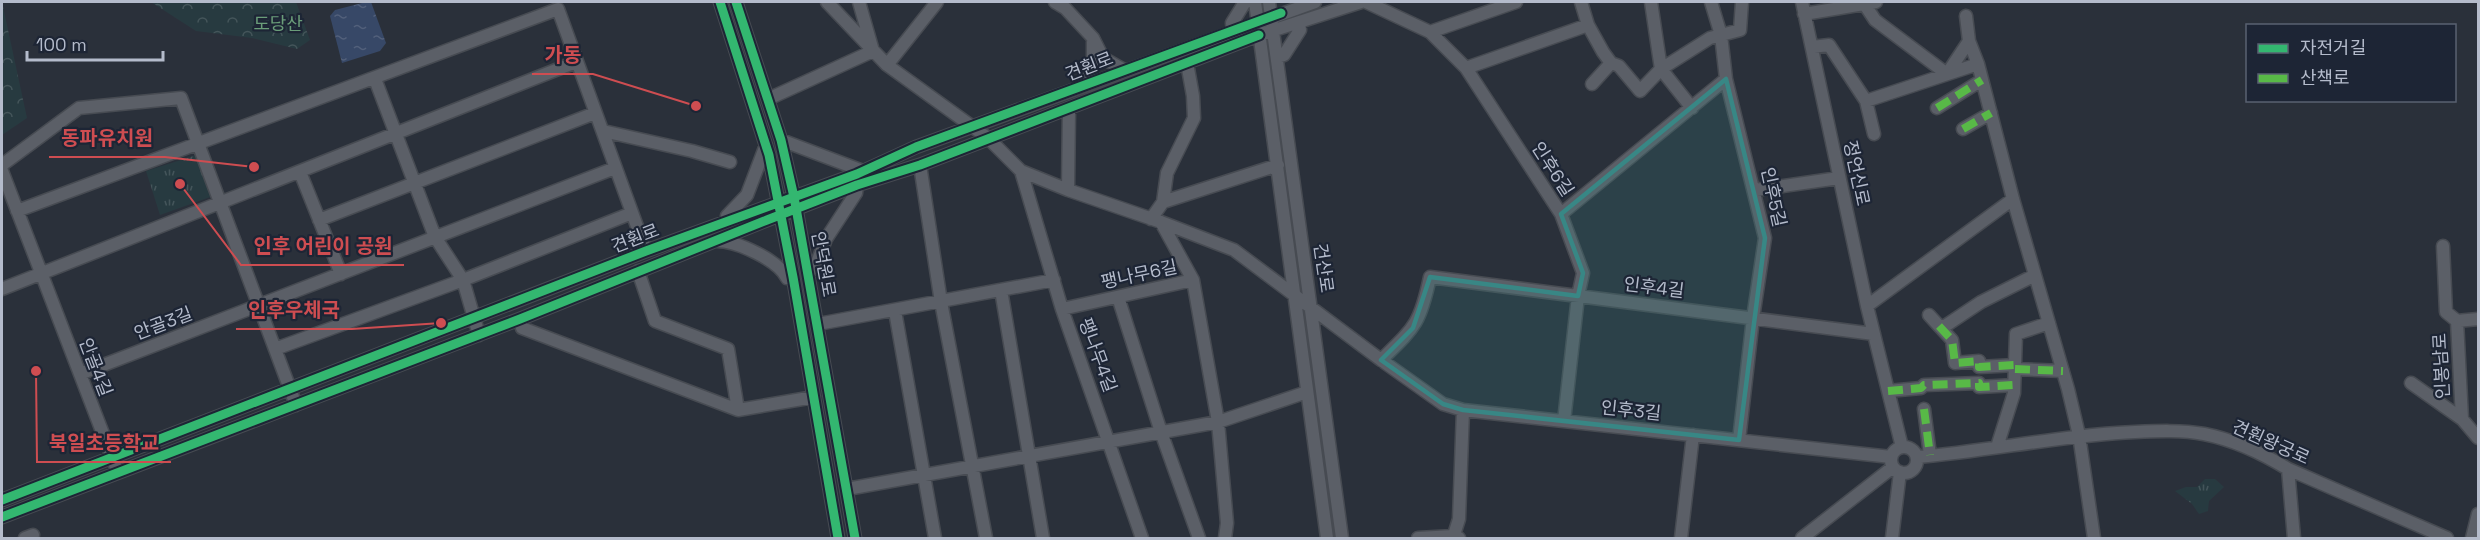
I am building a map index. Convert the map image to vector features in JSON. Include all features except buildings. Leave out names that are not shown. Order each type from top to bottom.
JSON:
[{"type":"street","name":"안덕원로","points":[[720,2],[766,145],[793,277],[838,538]]},
{"type":"street","name":"안덕원로","points":[[736,2],[781,140],[796,203],[855,538]]},
{"type":"street","name":"팽나무6길","points":[[827,2],[887,65],[988,138],[1021,171],[1234,250],[1293,294]]},
{"type":"street","points":[[768,99],[873,51],[859,2]]},
{"type":"street","points":[[887,65],[937,2]]},
{"type":"street","name":"견훤로","points":[[1055,2],[1065,8],[1093,38],[1098,58]]},
{"type":"street","points":[[1233,31],[1232,23],[1245,2]]},
{"type":"street","name":"건산로","points":[[1255,2],[1327,538]]},
{"type":"street","name":"건산로","points":[[1269,2],[1342,538]]},
{"type":"street","name":"견훤로","points":[[796,203],[916,147],[1315,2]]},
{"type":"street","name":"견훤로","points":[[2,500],[646,251],[729,221],[779,209],[920,165],[1259,35],[1360,2]]},
{"type":"street","name":"인후6길","points":[[1366,2],[1430,33],[1466,69],[1561,214],[1583,273],[1578,296],[1564,421]]},
{"type":"street","points":[[1430,33],[1516,2]]},
{"type":"street","points":[[1581,2],[1588,25],[1611,63],[1619,66],[1640,91],[1661,69],[1710,38],[1740,30],[1742,2]]},
{"type":"street","points":[[1651,2],[1661,69],[1692,108]]},
{"type":"street","name":"인후5길","points":[[1711,2],[1721,35],[1726,79],[1765,238],[1739,440]]},
{"type":"street","points":[[1803,8],[1862,4],[1875,20],[1947,74]]},
{"type":"street","name":"정언신로","points":[[1803,8],[1867,306],[1902,447]]},
{"type":"street","points":[[17,211],[558,9],[646,251]]},
{"type":"street","points":[[1966,16],[1969,41],[1983,80],[2013,199],[2063,371],[2079,435],[2094,538]]},
{"type":"street","points":[[1277,57],[1284,55],[1300,30],[1299,22]]},
{"type":"street","points":[[1466,69],[1588,25]]},
{"type":"street","points":[[1947,74],[1969,41]]},
{"type":"street","name":"정언신로","points":[[1812,47],[1829,45],[1866,101],[1874,134]]},
{"type":"street","points":[[1088,84],[1098,58],[1124,70]]},
{"type":"street","points":[[2,289],[576,62]]},
{"type":"street","points":[[1156,221],[1163,202],[1167,173],[1194,118],[1187,63]]},
{"type":"street","points":[[1592,84],[1611,63]]},
{"type":"street","points":[[1866,101],[1978,64]]},
{"type":"street","points":[[375,79],[435,237],[463,280],[479,335]]},
{"type":"street","points":[[1561,214],[1726,79]]},
{"type":"street","points":[[1936,108],[1983,80]]},
{"type":"street","points":[[2,165],[79,108],[181,98],[296,405]]},
{"type":"street","name":"견훤로","points":[[1068,190],[1069,108]]},
{"type":"street","points":[[319,220],[595,113]]},
{"type":"street","points":[[1963,129],[1991,113]]},
{"type":"street","points":[[603,131],[730,162]]},
{"type":"street","points":[[781,140],[863,171]]},
{"type":"street","points":[[729,221],[727,216],[747,195],[766,145]]},
{"type":"street","points":[[920,165],[940,302],[986,538]]},
{"type":"street","points":[[1163,202],[1278,165]]},
{"type":"street","name":"안골3길","points":[[80,374],[615,168]]},
{"type":"street","name":"안골4길","points":[[2,171],[118,474]]},
{"type":"street","name":"팽나무6길","points":[[1021,171],[1054,280]]},
{"type":"street","points":[[300,172],[340,274]]},
{"type":"street","points":[[1755,190],[1839,178]]},
{"type":"street","points":[[809,271],[815,268],[826,239],[856,193],[857,185]]},
{"type":"street","points":[[1867,306],[2013,199]]},
{"type":"street","name":"견훤로","points":[[2,517],[520,320],[713,241],[779,209]]},
{"type":"street","points":[[275,349],[463,280],[632,213]]},
{"type":"street","name":"팽나무6길","points":[[1062,309],[1193,280],[1156,221]]},
{"type":"street","points":[[713,241],[735,244],[771,261],[783,269],[787,278],[793,277]]},
{"type":"street","name":"인봉남로","points":[[2443,246],[2446,312],[2457,321],[2462,419]]},
{"type":"street","name":"견훤로","points":[[638,271],[654,321],[728,348],[738,410]]},
{"type":"street","points":[[1939,326],[1945,326],[1981,302],[2035,275]]},
{"type":"street","name":"인후4길","points":[[1381,360],[1413,328],[1423,310],[1430,277],[1874,334]]},
{"type":"street","points":[[818,324],[1054,280]]},
{"type":"street","name":"팽나무4길","points":[[1054,280],[1142,538]]},
{"type":"street","points":[[1193,280],[1218,422],[1227,523],[1225,538]]},
{"type":"street","points":[[1001,290],[1043,538]]},
{"type":"street","name":"인후3길","points":[[1293,294],[1443,404],[1463,410],[1739,440],[1894,465]]},
{"type":"street","name":"팽나무4길","points":[[1118,297],[1161,432],[1199,538]]},
{"type":"street","points":[[895,311],[926,474],[935,538]]},
{"type":"street","points":[[1929,315],[1952,340],[1955,363],[1978,361],[1979,367],[2063,371]]},
{"type":"street","points":[[2457,321],[2478,319]]},
{"type":"street","points":[[520,320],[522,328],[738,410],[813,397]]},
{"type":"street","points":[[1997,447],[2014,393],[2016,333],[2049,323]]},
{"type":"street","points":[[1888,391],[1921,388],[1924,385],[1979,383],[1979,387],[2014,385]]},
{"type":"street","name":"인봉남로","points":[[2411,383],[2462,419],[2478,438]]},
{"type":"street","points":[[847,489],[1218,422],[1307,392]]},
{"type":"street","points":[[1924,409],[1930,455]]},
{"type":"street","points":[[1426,538],[1455,538],[1459,519],[1463,410]]},
{"type":"street","name":"견훤왕궁로","points":[[1917,457],[2079,435],[2147,432],[2203,434],[2245,446],[2288,469],[2447,538]]},
{"type":"street","points":[[1681,538],[1693,435]]},
{"type":"street","points":[[1892,538],[1894,465],[1896,450],[1902,447],[1910,449],[1917,457],[1913,470],[1894,465]]},
{"type":"street","points":[[1802,538],[1894,465]]},
{"type":"street","points":[[2288,469],[2294,538]]},
{"type":"street","points":[[2472,538],[2478,514]]},
{"type":"highlighted area","points":[[1726,79],[1765,238],[1739,440],[1463,410],[1443,404],[1381,360],[1413,328],[1430,277],[1578,296],[1583,273],[1561,214]]},
{"type":"green space","points":[[2,2],[27,118],[2,135]]},
{"type":"green space","name":"도당산","points":[[151,2],[296,2],[310,40],[297,49],[252,38],[196,31]]},
{"type":"green space","points":[[200,154],[213,196],[160,215],[146,171]]},
{"type":"green space","points":[[2205,479],[2215,479],[2224,487],[2209,501],[2208,511],[2199,514],[2192,504],[2175,491],[2186,487],[2197,487]]},
{"type":"water","points":[[371,2],[386,43],[380,51],[342,63],[330,16],[335,10]]},
{"type":"marked path","points":[[1937,108],[1982,80]]},
{"type":"marked path","points":[[1963,129],[1991,113]]},
{"type":"marked path","points":[[1939,326],[1952,340],[1955,363],[1979,361],[1979,367],[2015,365]]},
{"type":"marked path","points":[[2015,369],[2063,371]]},
{"type":"marked path","points":[[1888,391],[1921,388],[1924,385],[1979,383],[1979,387],[2014,385]]},
{"type":"marked path","points":[[1924,409],[1930,455]]},
{"type":"cycle path","points":[[720,2],[769,155],[793,277],[838,538]]},
{"type":"cycle path","points":[[736,2],[781,140],[794,197],[855,538]]},
{"type":"cycle path","points":[[2,500],[646,251],[857,174],[916,147],[1281,13]]},
{"type":"cycle path","points":[[2,517],[520,319],[857,185],[920,165],[1259,35]]},
{"type":"place","name":"가동","points":[[696,106]]},
{"type":"place","name":"동파유치원","points":[[254,167]]},
{"type":"place","name":"인후 어린이 공원","points":[[180,184]]},
{"type":"place","name":"인후우체국","points":[[441,323]]},
{"type":"place","name":"북일초등학교","points":[[36,371]]}]
